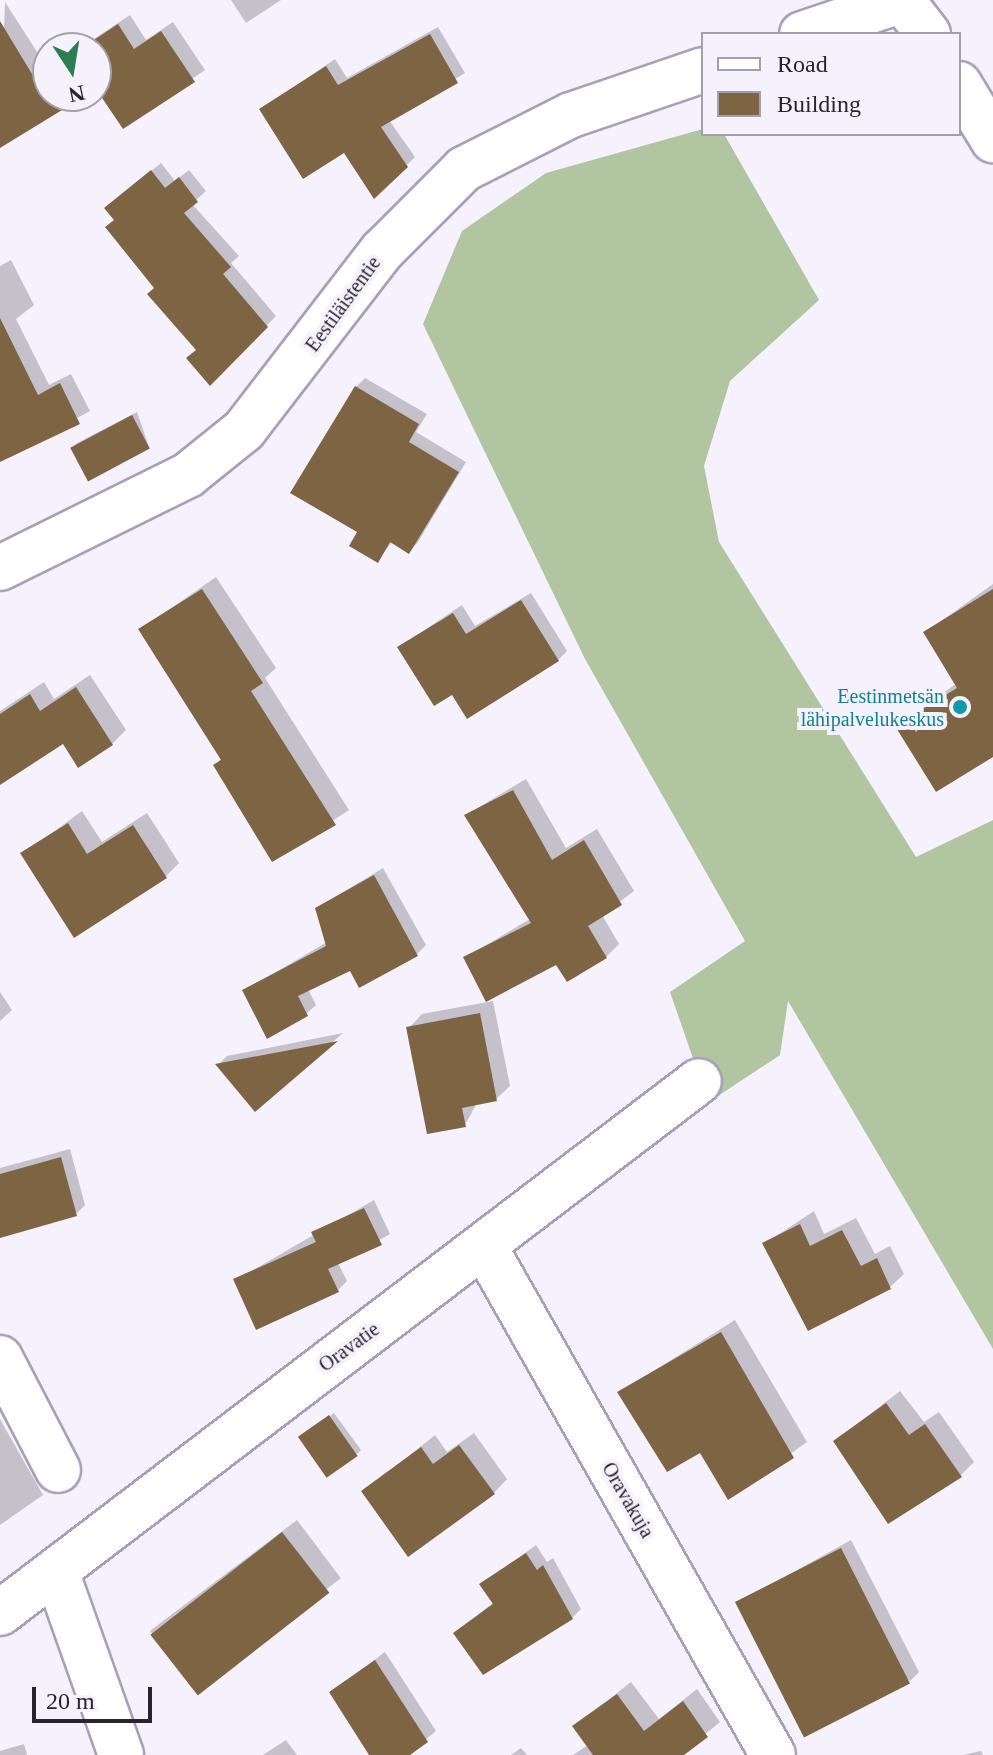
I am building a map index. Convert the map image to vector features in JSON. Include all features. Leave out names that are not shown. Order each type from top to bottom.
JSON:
[{"type":"street","points":[[808,32],[902,0],[926,32]]},
{"type":"street","name":"Eestiläistentie","points":[[0,568],[175,482],[244,430],[382,251],[464,169],[571,115],[701,71]]},
{"type":"street","points":[[961,87],[993,140]]},
{"type":"street","name":"Oravatie","points":[[0,1613],[699,1081]]},
{"type":"street","name":"Oravakuja","points":[[484,1246],[773,1755]]},
{"type":"street","points":[[0,1358],[58,1470]]},
{"type":"street","points":[[56,1571],[121,1755]]},
{"type":"green space","points":[[701,130],[701,136],[725,136],[819,300],[730,381],[704,466],[719,542],[916,857],[993,820],[993,1349],[788,1001],[780,1055],[718,1096],[694,1061],[670,992],[745,941],[585,659],[423,324],[462,231],[546,173]]},
{"type":"building","points":[[0,21],[32,74],[32,112],[59,112],[0,148]]},
{"type":"building","points":[[118,24],[134,49],[161,31],[195,82],[123,129],[112,112],[112,32],[106,32]]},
{"type":"building","points":[[430,34],[458,83],[381,127],[408,167],[374,199],[344,153],[303,179],[259,109],[326,66],[338,85]]},
{"type":"building","points":[[151,170],[165,188],[179,177],[198,202],[184,213],[231,267],[223,274],[268,327],[210,386],[186,358],[196,350],[147,294],[154,288],[105,227],[114,220],[104,208]]},
{"type":"building","points":[[0,318],[38,395],[60,383],[80,424],[0,462]]},
{"type":"building","points":[[355,386],[419,424],[409,442],[459,472],[409,554],[390,542],[378,563],[349,546],[357,532],[290,493]]},
{"type":"building","points":[[132,415],[150,449],[88,481],[70,448]]},
{"type":"building","points":[[202,589],[263,683],[251,691],[336,825],[272,862],[213,765],[221,760],[138,629]]},
{"type":"building","name":"Eestinmetsän lähipalvelukeskus","points":[[993,589],[993,757],[936,792],[895,726],[957,688],[923,632]]},
{"type":"building","points":[[521,600],[559,661],[467,719],[452,695],[434,706],[397,647],[453,613],[466,634]]},
{"type":"building","points":[[76,687],[113,745],[78,768],[63,744],[0,785],[0,714],[30,694],[40,711]]},
{"type":"building","points":[[513,790],[552,860],[584,840],[622,905],[588,926],[607,958],[567,982],[556,965],[486,1002],[463,957],[531,923],[464,815]]},
{"type":"building","points":[[68,823],[87,854],[133,825],[167,878],[74,938],[20,853]]},
{"type":"building","points":[[374,875],[418,956],[359,988],[350,971],[298,996],[308,1016],[267,1039],[242,990],[326,946],[315,908]]},
{"type":"building","points":[[480,1013],[497,1101],[462,1108],[466,1127],[427,1134],[406,1027]]},
{"type":"building","points":[[338,1041],[255,1112],[215,1064]]},
{"type":"building","points":[[61,1157],[77,1216],[0,1238],[0,1174]]},
{"type":"building","points":[[364,1208],[382,1245],[328,1269],[339,1292],[256,1330],[233,1279],[316,1242],[311,1232]]},
{"type":"building","points":[[800,1224],[810,1246],[842,1230],[861,1266],[877,1258],[891,1289],[808,1331],[762,1243]]},
{"type":"building","points":[[721,1332],[794,1458],[728,1500],[700,1453],[667,1472],[617,1392]]},
{"type":"building","points":[[886,1403],[909,1435],[925,1424],[962,1477],[888,1524],[833,1441]]},
{"type":"building","points":[[329,1415],[358,1456],[327,1478],[298,1437]]},
{"type":"building","points":[[459,1445],[495,1494],[408,1557],[361,1491],[421,1447],[433,1464]]},
{"type":"building","points":[[282,1532],[329,1593],[198,1695],[150,1635]]},
{"type":"building","points":[[841,1548],[910,1683],[804,1737],[735,1602]]},
{"type":"building","points":[[526,1553],[537,1570],[543,1565],[573,1619],[483,1675],[453,1633],[493,1604],[479,1584]]},
{"type":"building","points":[[375,1660],[428,1742],[410,1755],[369,1755],[329,1692]]},
{"type":"building","points":[[617,1694],[644,1731],[683,1701],[708,1737],[684,1755],[593,1755],[572,1726]]},
{"type":"place","name":"Eestinmetsän lähipalvelukeskus","points":[[960,707]]}]
